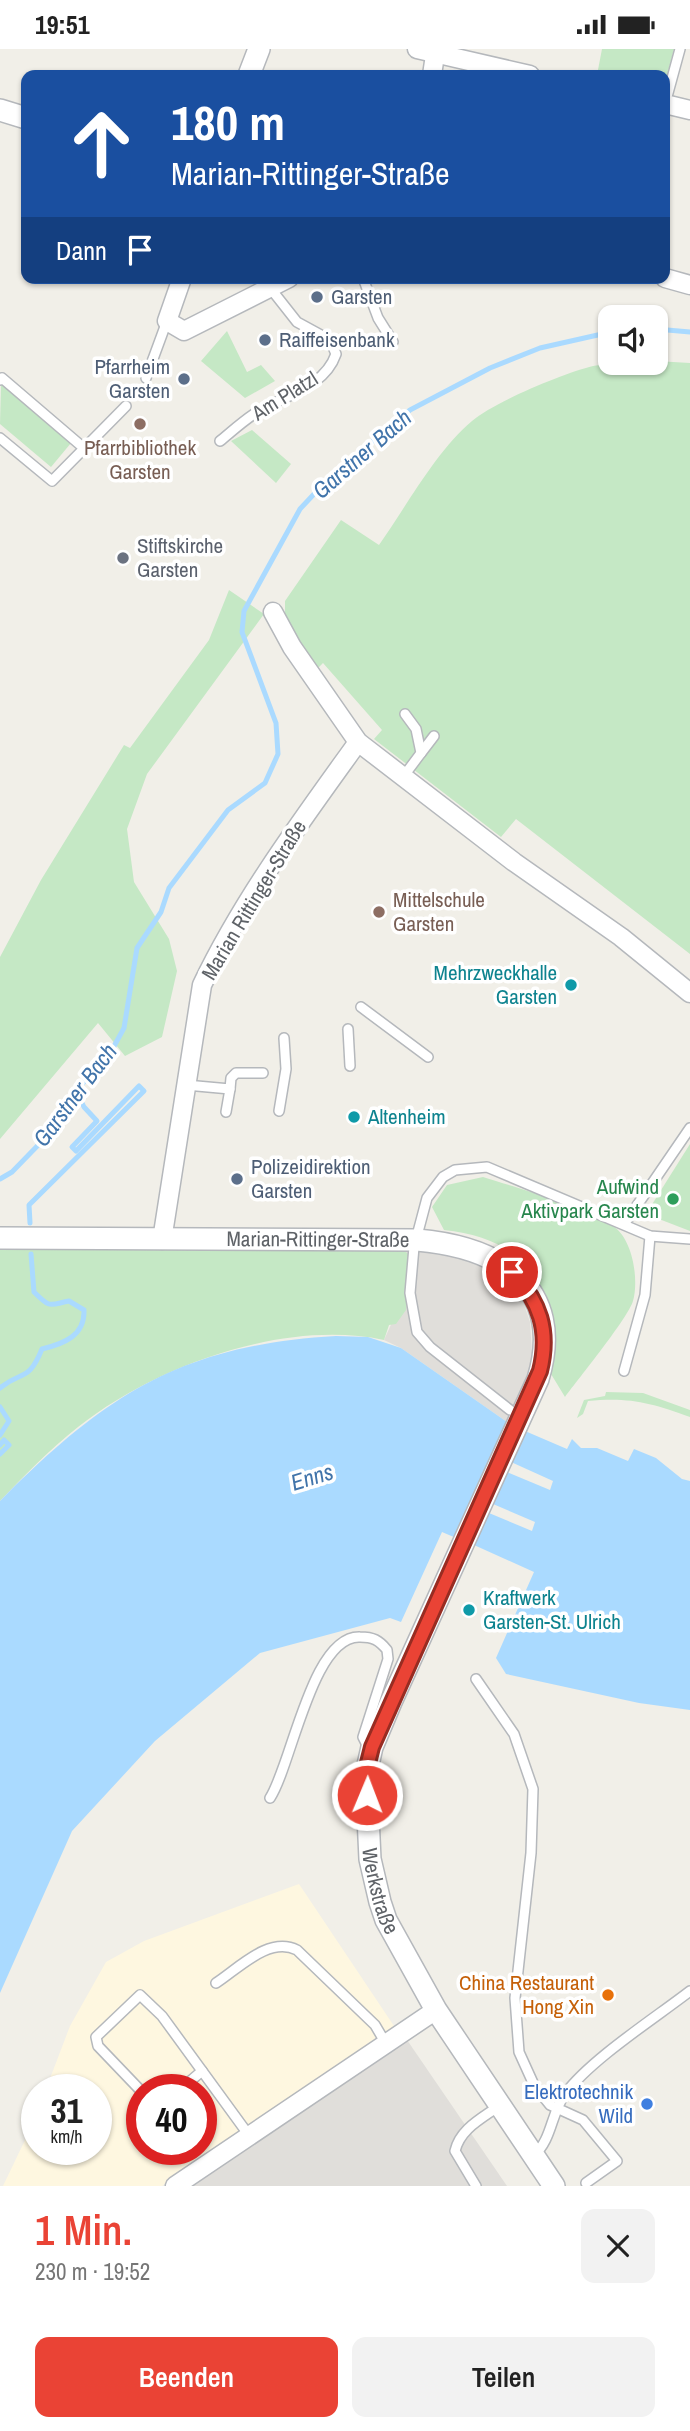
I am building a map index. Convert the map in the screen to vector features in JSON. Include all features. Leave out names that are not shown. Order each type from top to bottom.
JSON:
[{"type":"street","points":[[251,70],[259,49]]},
{"type":"street","points":[[416,49],[506,70]]},
{"type":"street","points":[[433,70],[435,55]]},
{"type":"street","points":[[670,105],[690,110]]},
{"type":"street","points":[[0,110],[21,116]]},
{"type":"street","points":[[670,279],[690,285]]},
{"type":"street","points":[[180,284],[167,321],[184,331],[279,284]]},
{"type":"street","points":[[273,612],[292,647],[358,742],[514,862],[621,937],[690,993]]},
{"type":"street","name":"Marian Rittinger-Straße","points":[[162,1240],[202,985],[220,948],[283,848],[358,742]]},
{"type":"street","name":"Marian-Rittinger-Straße","points":[[0,1238],[416,1240],[450,1243],[474,1249],[497,1259],[527,1287],[544,1327],[545,1353],[538,1379]]},
{"type":"street","name":"Werkstraße","points":[[538,1379],[401,1680],[372,1747],[366,1775],[374,1880],[386,1920],[436,2010],[554,2186]]},
{"type":"street","points":[[175,2186],[384,2042],[436,2010]]},
{"type":"lane","points":[[670,86],[680,49]]},
{"type":"lane","points":[[365,284],[379,318],[393,342]]},
{"type":"lane","name":"Am Platzl","points":[[220,441],[255,414],[311,385],[334,361],[336,354],[330,340],[297,321],[271,289]]},
{"type":"lane","points":[[146,378],[167,321]]},
{"type":"lane","points":[[0,380],[2,378],[85,449]]},
{"type":"lane","points":[[0,438],[52,481],[126,406]]},
{"type":"lane","points":[[405,715],[416,729],[421,753]]},
{"type":"lane","points":[[403,777],[434,736]]},
{"type":"lane","points":[[361,1007],[428,1057]]},
{"type":"lane","points":[[348,1029],[350,1066]]},
{"type":"lane","points":[[279,1111],[286,1069],[284,1038]]},
{"type":"lane","points":[[226,1112],[231,1078],[236,1073],[263,1073]]},
{"type":"lane","points":[[186,1085],[230,1089]]},
{"type":"lane","points":[[625,1223],[690,1128]]},
{"type":"lane","points":[[510,1410],[430,1347],[416,1332],[410,1293],[416,1240],[427,1198],[434,1186],[455,1170],[487,1167],[505,1172],[650,1236],[690,1239]]},
{"type":"lane","points":[[624,1371],[645,1295],[650,1236]]},
{"type":"lane","points":[[270,1798],[284,1771],[306,1702],[330,1653],[344,1640],[354,1637],[372,1637],[387,1650],[388,1659],[363,1737],[367,1745],[372,1747]]},
{"type":"lane","points":[[476,1679],[514,1734],[533,1789],[531,1853],[515,1998],[516,2027],[524,2066],[543,2097],[556,2108],[583,2120],[617,2161],[586,2183]]},
{"type":"lane","points":[[216,1983],[273,1945],[289,1946],[298,1950],[375,2025],[384,2042]]},
{"type":"lane","points":[[534,2155],[545,2143],[556,2108],[584,2073],[690,1991]]},
{"type":"lane","points":[[126,2075],[98,2046],[96,2037],[140,1994],[162,2016],[248,2134]]},
{"type":"lane","points":[[198,2074],[202,2071]]},
{"type":"lane","points":[[476,2186],[456,2151],[458,2141],[466,2131],[500,2105]]},
{"type":"shaded area","points":[[401,1249],[461,1254],[510,1279],[522,1298],[530,1322],[532,1353],[529,1370],[507,1422],[401,1348],[384,1340],[405,1294],[411,1264]]},
{"type":"shaded area","points":[[299,1884],[394,2026],[217,2148],[217,2074],[126,2074],[126,2165],[192,2165],[162,2186],[3,2186],[21,2148],[21,2165],[112,2165],[112,2074],[52,2074],[70,2026],[106,1962],[144,1941]]},
{"type":"shaded area","points":[[405,2037],[507,2186],[183,2186]]},
{"type":"green space","points":[[602,49],[674,49],[668,70],[598,70]]},
{"type":"green space","points":[[227,331],[247,372],[261,365],[275,381],[245,398],[201,361]]},
{"type":"green space","points":[[668,362],[690,363],[690,954],[516,819],[501,837],[374,739],[382,730],[323,663],[316,670],[285,622],[285,601],[341,520],[379,545],[446,448],[472,421],[496,405],[530,389],[598,365],[598,375],[668,375]]},
{"type":"green space","points":[[1,384],[71,443],[51,467],[0,424]]},
{"type":"green space","points":[[252,430],[291,464],[276,483],[231,441]]},
{"type":"green space","points":[[229,590],[264,614],[147,774],[127,829],[134,882],[169,939],[177,971],[162,1037],[125,1056],[98,1023],[0,1139],[0,957],[41,880],[124,745],[130,748],[209,640]]},
{"type":"green space","name":"Aufwind Aktivpark Garsten","points":[[690,1144],[690,1231],[646,1214]]},
{"type":"green space","points":[[483,1177],[550,1198],[599,1218],[620,1232],[630,1250],[635,1271],[633,1301],[613,1334],[565,1397],[551,1374],[551,1318],[545,1295],[534,1275],[519,1258],[499,1245],[474,1235],[444,1230],[432,1207],[447,1185]]},
{"type":"green space","points":[[0,1246],[170,1250],[401,1249],[410,1255],[406,1310],[396,1324],[389,1325],[384,1340],[346,1335],[305,1336],[264,1342],[223,1352],[145,1384],[78,1427],[0,1501]]},
{"type":"green space","points":[[606,1392],[643,1393],[690,1410],[690,1417],[652,1405],[616,1400],[588,1401],[583,1414],[577,1418],[584,1400],[605,1396]]},
{"type":"water","name":"Enns","points":[[336,1336],[368,1337],[401,1348],[507,1422],[456,1538],[442,1532],[401,1622],[390,1618],[260,1653],[155,1741],[72,1831],[0,1993],[0,1501],[76,1431],[112,1404],[150,1382],[190,1364],[233,1351],[282,1341]]},
{"type":"water","points":[[525,1431],[567,1449],[572,1439],[581,1448],[597,1448],[628,1461],[634,1449],[656,1458],[682,1479],[690,1481],[690,1710],[639,1703],[506,1674],[496,1658],[534,1572],[474,1545],[489,1513],[532,1531],[535,1522],[493,1504],[507,1472],[550,1490],[553,1481],[511,1462]]},
{"type":"waterway","name":"Garstner Bach","points":[[668,330],[690,332]]},
{"type":"waterway","name":"Garstner Bach","points":[[0,1179],[12,1172],[47,1136],[76,1091],[113,1048],[124,1028],[137,948],[161,912],[169,888],[228,810],[265,783],[278,754],[276,723],[242,632],[244,611],[300,509],[329,478],[410,410],[490,368],[540,348],[598,335]]},
{"type":"waterway","points":[[30,1223],[29,1205],[144,1091],[139,1086],[76,1151],[72,1147],[97,1121],[84,1107],[76,1091]]},
{"type":"waterway","points":[[0,1388],[28,1372],[42,1349],[71,1337],[77,1332],[83,1319],[84,1310],[69,1301],[50,1304],[34,1292],[31,1254]]},
{"type":"waterway","points":[[0,1407],[9,1421],[0,1435]]},
{"type":"waterway","points":[[0,1445],[4,1440],[9,1445],[0,1454]]},
{"type":"place","name":"Garsten","points":[[317,297]]},
{"type":"place","name":"Raiffeisenbank","points":[[265,340]]},
{"type":"place","name":"Pfarrheim Garsten","points":[[184,379]]},
{"type":"place","name":"Pfarrbibliothek Garsten","points":[[140,424]]},
{"type":"place","name":"Stiftskirche Garsten","points":[[123,558]]},
{"type":"place","name":"Mittelschule Garsten","points":[[379,912]]},
{"type":"place","name":"Mehrzweckhalle Garsten","points":[[571,985]]},
{"type":"place","name":"Altenheim","points":[[354,1117]]},
{"type":"place","name":"Polizeidirektion Garsten","points":[[237,1179]]},
{"type":"place","name":"Aufwind Aktivpark Garsten","points":[[673,1199]]},
{"type":"place","name":"Kraftwerk Garsten-St. Ulrich","points":[[469,1610]]},
{"type":"place","name":"China Restaurant Hong Xin","points":[[608,1995]]},
{"type":"place","name":"Elektrotechnik Wild","points":[[647,2104]]},
{"type":"route","points":[[367,1795],[366,1775],[372,1747],[538,1379],[545,1353],[544,1327],[527,1287],[512,1272]]}]
